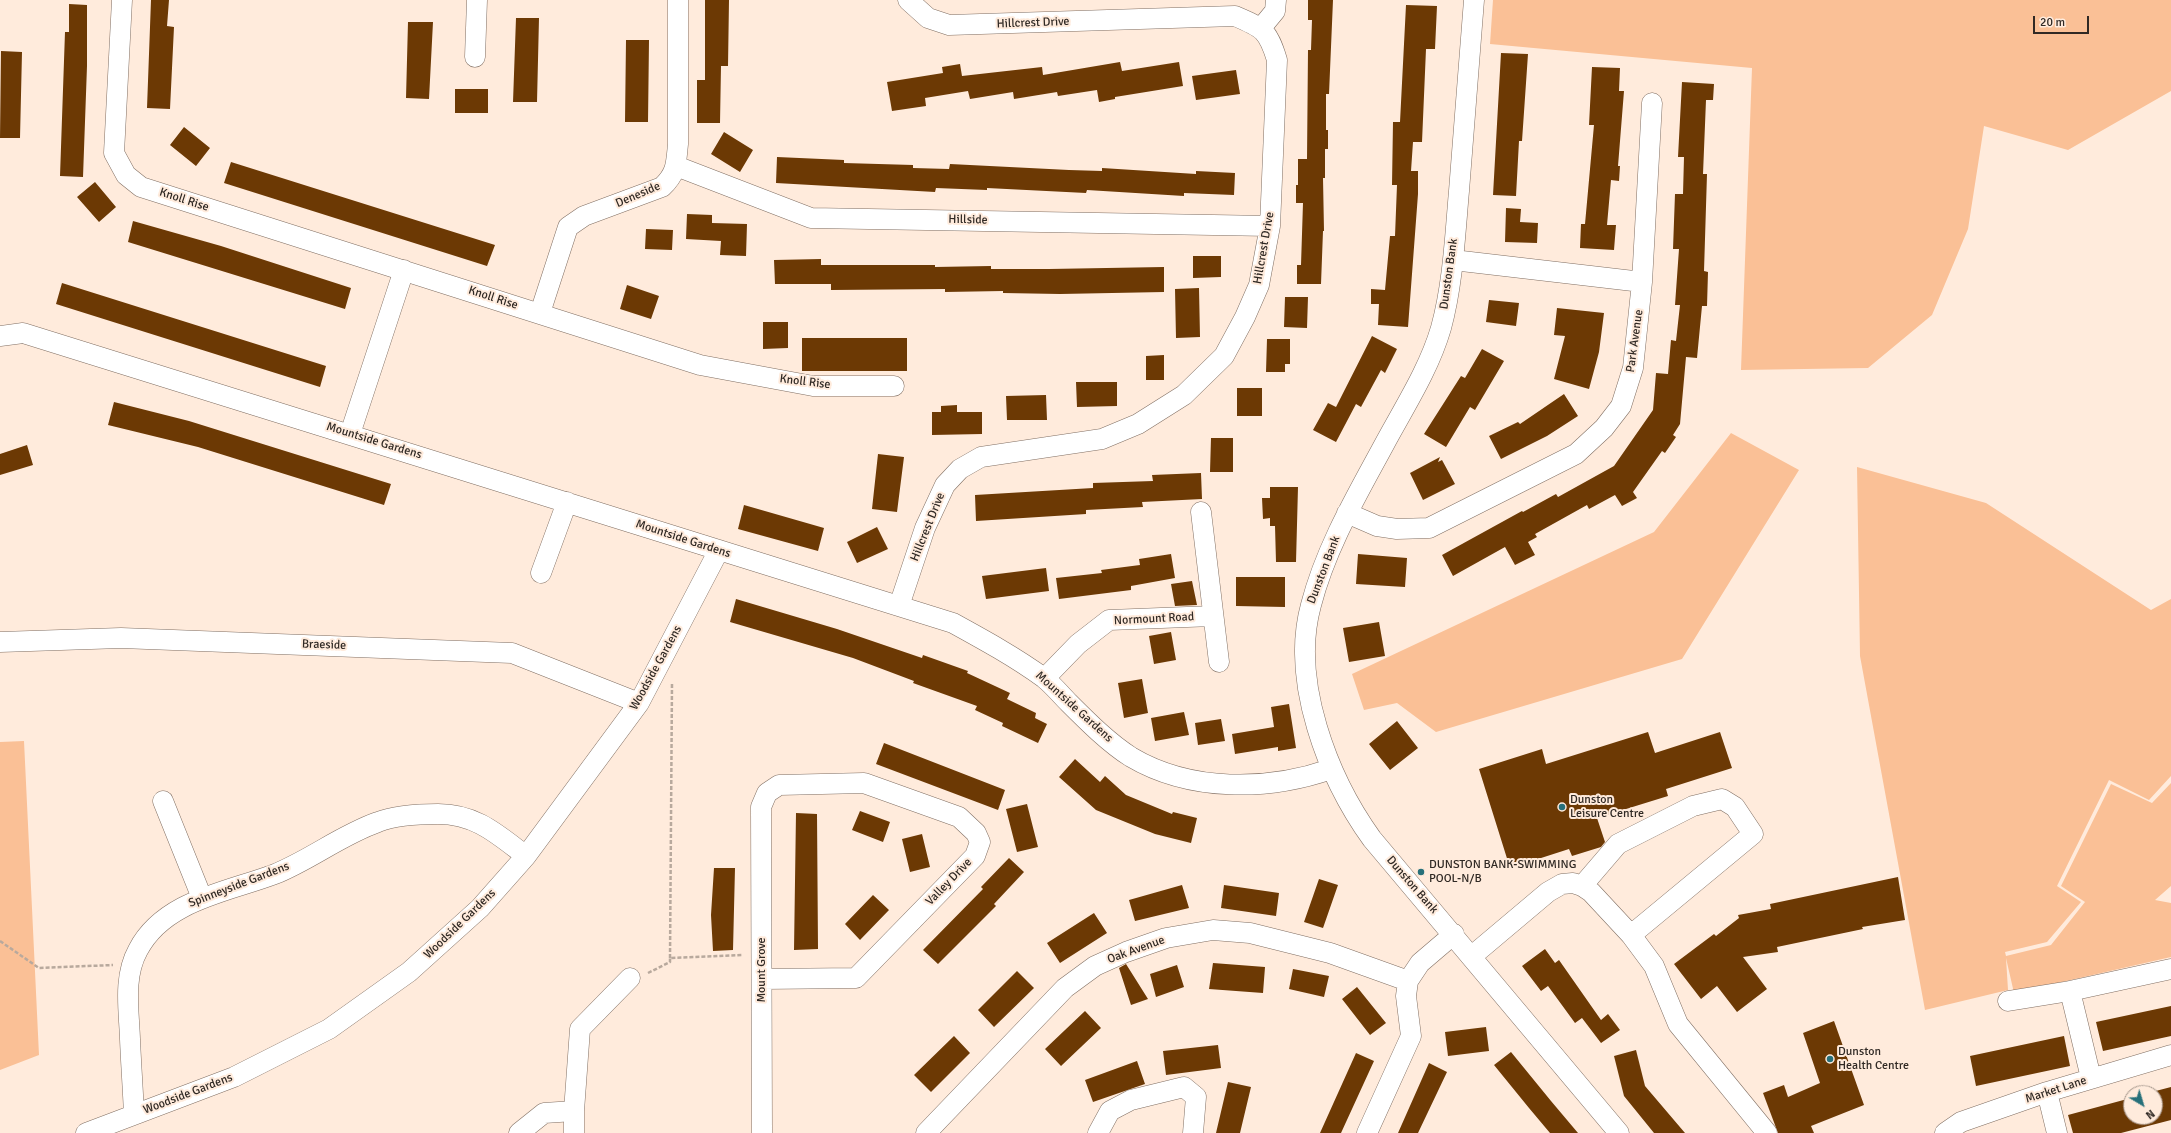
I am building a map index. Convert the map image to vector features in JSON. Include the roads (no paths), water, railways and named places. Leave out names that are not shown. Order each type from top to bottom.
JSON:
[{"type":"street","name":"Knoll Rise","points":[[122,0],[114,153],[126,175],[141,187],[700,365],[813,386],[894,386]]},
{"type":"street","points":[[475,57],[477,0]]},
{"type":"street","name":"Deneside","points":[[540,313],[568,227],[584,216],[662,187],[671,179],[676,166],[678,0]]},
{"type":"street","name":"Hillcrest Drive","points":[[899,606],[925,528],[945,485],[960,469],[981,457],[1102,439],[1131,427],[1184,395],[1224,356],[1245,317],[1259,285],[1270,226],[1277,60],[1272,42],[1261,28],[1235,16],[949,25],[928,18],[908,0]]},
{"type":"street","points":[[1261,28],[1275,11],[1276,0]]},
{"type":"street","name":"Dunston Bank","points":[[1474,0],[1453,260],[1441,326],[1430,360],[1347,513],[1317,584],[1305,632],[1305,654],[1310,698],[1319,735],[1331,769],[1342,793],[1372,839],[1454,934],[1619,1133]]},
{"type":"street","name":"Park Avenue","points":[[1347,513],[1377,526],[1397,529],[1429,528],[1576,454],[1604,428],[1621,406],[1633,368],[1642,282],[1652,103]]},
{"type":"street","name":"Hillside","points":[[676,166],[811,218],[1270,226]]},
{"type":"street","points":[[1453,260],[1642,282]]},
{"type":"street","points":[[350,434],[404,270]]},
{"type":"street","name":"Mountside Gardens","points":[[0,336],[23,333],[953,623],[997,647],[1045,678],[1087,721],[1131,757],[1173,774],[1210,782],[1236,785],[1264,784],[1309,776],[1331,769]]},
{"type":"street","points":[[541,573],[567,502]]},
{"type":"street","points":[[1201,512],[1219,662]]},
{"type":"street","name":"Woodside Gardens","points":[[86,1133],[234,1077],[329,1030],[409,972],[480,908],[526,856],[639,703],[719,550]]},
{"type":"street","name":"Normount Road","points":[[1045,678],[1078,644],[1109,620],[1214,616]]},
{"type":"street","name":"Braeside","points":[[0,642],[121,638],[512,653],[639,703]]},
{"type":"street","name":"Valley Drive","points":[[761,807],[767,793],[779,785],[864,783],[959,817],[976,833],[980,842],[975,856],[856,978],[762,979]]},
{"type":"street","points":[[1582,886],[1618,844],[1645,830],[1693,806],[1722,799],[1736,807],[1753,834],[1631,935]]},
{"type":"street","points":[[163,801],[202,898]]},
{"type":"street","name":"Mount Grove","points":[[761,807],[762,1133]]},
{"type":"street","name":"Spinneyside Gardens","points":[[134,1115],[128,992],[132,964],[138,949],[159,923],[179,908],[202,898],[276,874],[378,822],[408,815],[439,814],[461,817],[482,823],[526,856]]},
{"type":"street","points":[[1472,956],[1548,892],[1562,884],[1582,886],[1591,892],[1631,935],[1654,966],[1678,1024],[1767,1133]]},
{"type":"street","name":"Oak Avenue","points":[[926,1133],[1065,988],[1095,966],[1126,952],[1166,938],[1213,930],[1250,934],[1330,953],[1408,981]]},
{"type":"street","points":[[1367,1133],[1411,1036],[1406,996],[1408,981],[1420,963],[1454,934]]},
{"type":"street","points":[[2008,1001],[2070,991],[2171,969]]},
{"type":"street","points":[[574,1133],[574,1111],[580,1029],[630,978]]},
{"type":"street","points":[[2070,991],[2091,1078]]},
{"type":"street","name":"Market Lane","points":[[1944,1133],[1962,1122],[2047,1092],[2171,1055]]},
{"type":"street","points":[[1098,1133],[1110,1111],[1131,1100],[1184,1087],[1196,1097],[1193,1133]]},
{"type":"street","points":[[2047,1092],[2057,1133]]},
{"type":"street","points":[[518,1133],[544,1113],[574,1111]]},
{"type":"place","name":"Dunston Leisure Centre","points":[[1562,807]]},
{"type":"place","name":"DUNSTON BANK-SWIMMING POOL-N/B","points":[[1421,872]]},
{"type":"place","name":"Dunston Health Centre","points":[[1830,1059]]}]
